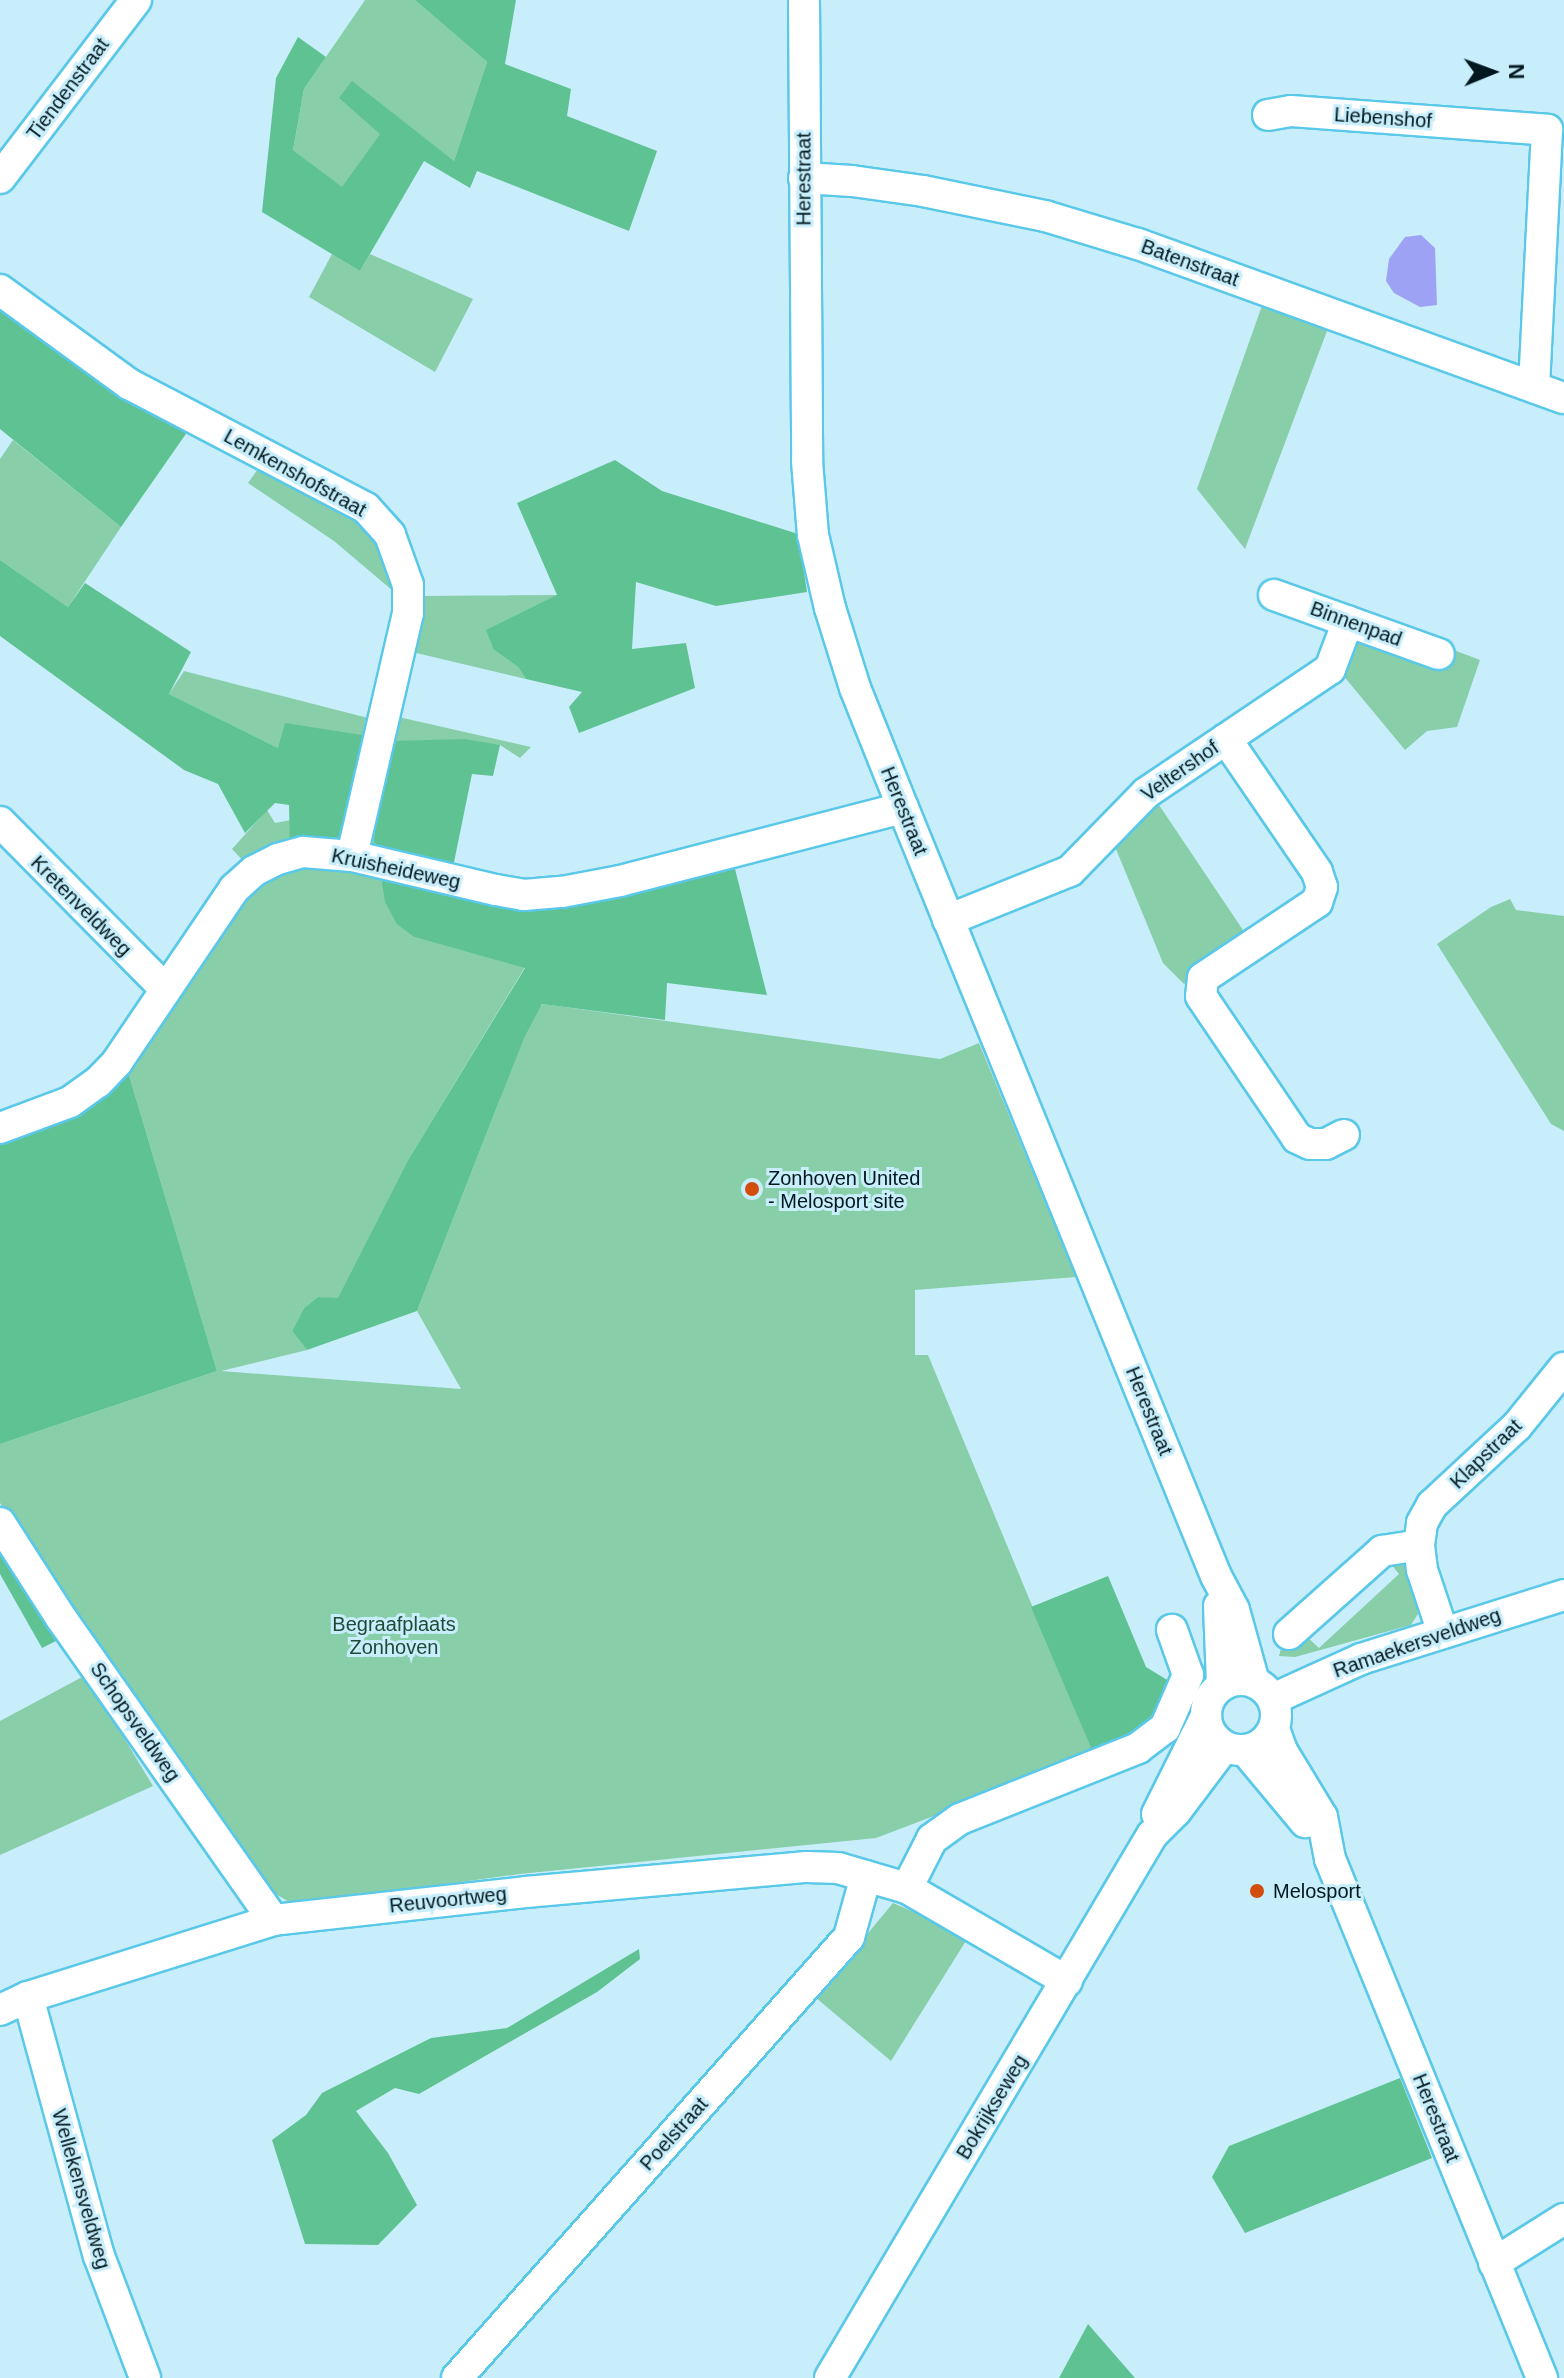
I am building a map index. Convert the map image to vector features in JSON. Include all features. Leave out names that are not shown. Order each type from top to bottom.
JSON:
[{"type":"street","name":"Tiendenstraat","points":[[0,178],[136,0]]},
{"type":"street","name":"Herestraat","points":[[804,0],[807,461],[813,535],[830,608],[855,688],[903,808],[1216,1576],[1234,1610],[1263,1690]]},
{"type":"street","name":"Liebenshof","points":[[1268,115],[1291,111],[1556,130],[1534,387]]},
{"type":"street","name":"Batenstraat","points":[[804,178],[923,191],[1045,216],[1138,244],[1564,398]]},
{"type":"street","name":"Lemkenshofstraat","points":[[0,290],[129,384],[366,508],[390,535],[408,585],[408,613],[352,856]]},
{"type":"street","name":"Binnenpad","points":[[1274,595],[1439,654]]},
{"type":"street","name":"Veltershof","points":[[948,920],[1070,871],[1136,801],[1330,669],[1348,621]]},
{"type":"street","points":[[1226,739],[1317,872],[1322,887],[1317,902],[1203,978],[1201,996],[1297,1138],[1310,1144],[1326,1144],[1344,1135]]},
{"type":"street","name":"Kruisheideweg","points":[[0,1128],[70,1102],[98,1082],[117,1062],[164,988],[234,889],[254,871],[303,852],[352,856],[524,895],[562,892],[620,881],[903,808]]},
{"type":"street","name":"Kretenveldweg","points":[[0,822],[164,988]]},
{"type":"street","name":"Klapstraat","points":[[1443,1633],[1422,1570],[1419,1545],[1422,1523],[1432,1505],[1517,1426],[1564,1368]]},
{"type":"street","name":"Schopsveldweg","points":[[0,1523],[61,1618],[273,1920]]},
{"type":"street","points":[[1289,1634],[1382,1551],[1419,1545]]},
{"type":"street","name":"Herestraat","points":[[1216,1576],[1223,1651],[1222,1685]]},
{"type":"street","name":"Ramaekersveldweg","points":[[1263,1690],[1564,1595]]},
{"type":"street","points":[[907,1888],[932,1839],[960,1819],[1149,1743],[1165,1728],[1188,1675],[1172,1630]]},
{"type":"street","points":[[1243,1680],[1263,1690],[1277,1719],[1274,1729],[1262,1743],[1235,1748],[1215,1738],[1206,1716],[1208,1704],[1222,1685],[1243,1680]]},
{"type":"street","name":"Bokrijkseweg","points":[[1152,1835],[1158,1807],[1206,1716]]},
{"type":"street","name":"Herestraat","points":[[1274,1729],[1282,1751],[1322,1817],[1330,1859],[1542,2378]]},
{"type":"street","name":"Herestraat","points":[[1235,1748],[1289,1799],[1330,1859]]},
{"type":"street","name":"Bokrijkseweg","points":[[830,2378],[1152,1835],[1235,1748]]},
{"type":"street","name":"Reuvoortweg","points":[[0,2010],[28,1997],[273,1920],[526,1892],[807,1867],[838,1868],[907,1888],[1067,1981]]},
{"type":"street","name":"Poelstraat","points":[[457,2378],[849,1937],[866,1876]]},
{"type":"street","name":"Wellekensveldweg","points":[[28,1997],[99,2256],[145,2378]]},
{"type":"street","points":[[1494,2263],[1564,2219]]},
{"type":"green space","points":[[365,0],[415,0],[487,62],[454,161],[339,98],[381,133],[342,188],[293,150],[304,89]]},
{"type":"green space","points":[[415,0],[516,0],[505,64],[571,89],[567,116],[657,151],[629,231],[477,171],[470,188],[424,161],[360,271],[262,212],[276,78],[298,37],[326,57],[304,89],[293,150],[342,187],[380,134],[339,98],[352,81],[454,161],[487,62]]},
{"type":"green space","points":[[332,254],[360,271],[370,254],[473,299],[435,372],[309,297]]},
{"type":"green space","points":[[1264,300],[1330,323],[1245,549],[1197,489]]},
{"type":"green space","points":[[0,304],[190,428],[121,527],[0,429]]},
{"type":"green space","points":[[13,440],[121,527],[68,607],[0,560],[0,459]]},
{"type":"green space","points":[[615,460],[662,491],[798,534],[807,592],[716,606],[636,582],[632,649],[686,643],[695,688],[579,733],[569,707],[582,692],[526,679],[518,667],[494,650],[486,630],[557,595],[517,503]]},
{"type":"green space","points":[[260,466],[375,527],[399,596],[334,541],[248,483]]},
{"type":"green space","points":[[0,560],[68,607],[85,583],[191,652],[169,694],[278,748],[285,723],[368,736],[345,834],[326,843],[290,848],[289,805],[275,803],[245,833],[218,784],[184,770],[0,636]]},
{"type":"green space","points":[[557,595],[494,650],[518,667],[526,679],[408,651],[422,596]]},
{"type":"green space","points":[[1359,638],[1446,647],[1480,660],[1457,727],[1427,731],[1405,750],[1337,668],[1346,647]]},
{"type":"green space","points":[[184,671],[372,719],[368,736],[278,748],[169,694]]},
{"type":"green space","points":[[394,716],[531,747],[520,758],[500,745],[384,851],[364,847]]},
{"type":"green space","points":[[464,739],[500,745],[493,776],[472,774],[452,872],[384,851],[374,842],[375,826],[394,741]]},
{"type":"green space","points":[[1155,799],[1249,939],[1184,984],[1163,963],[1111,837]]},
{"type":"green space","points":[[267,810],[275,823],[291,820],[290,848],[248,866],[232,849]]},
{"type":"green space","points":[[733,861],[767,995],[667,983],[665,1020],[542,1004],[524,1038],[417,1311],[307,1350],[292,1331],[304,1308],[318,1297],[338,1298],[408,1160],[525,968],[414,937],[397,924],[385,902],[382,883],[385,875],[524,902]]},
{"type":"green space","name":"Begraafplaats Zonhoven","points":[[293,864],[385,875],[414,937],[525,967],[408,1160],[338,1299],[318,1297],[304,1308],[292,1331],[307,1350],[221,1371],[461,1389],[417,1311],[499,1102],[524,1023],[543,1004],[940,1059],[979,1043],[1076,1277],[915,1290],[915,1355],[928,1355],[1094,1755],[876,1838],[520,1874],[294,1905],[271,1891],[237,1851],[89,1640],[0,1503],[0,1444],[217,1371],[129,1075],[237,900]]},
{"type":"green space","points":[[1510,899],[1516,910],[1564,916],[1564,1131],[1551,1124],[1437,944],[1491,907]]},
{"type":"green space","points":[[129,1075],[217,1371],[0,1444],[0,1137],[90,1104]]},
{"type":"green space","points":[[0,1542],[62,1638],[42,1648],[0,1574]]},
{"type":"green space","points":[[1386,1558],[1408,1561],[1421,1609],[1411,1625],[1295,1657],[1279,1656],[1282,1645],[1304,1634],[1319,1648],[1399,1574]]},
{"type":"green space","points":[[1108,1576],[1146,1667],[1177,1686],[1151,1733],[1094,1755],[1031,1607]]},
{"type":"green space","points":[[86,1675],[153,1786],[0,1855],[0,1721]]},
{"type":"green space","points":[[893,1903],[969,1936],[891,2061],[815,1997]]},
{"type":"green space","points":[[639,1949],[640,1959],[597,1992],[419,2094],[395,2088],[356,2111],[388,2153],[417,2205],[378,2245],[305,2244],[272,2140],[306,2115],[322,2093],[431,2038],[507,2028]]},
{"type":"green space","points":[[1400,2078],[1432,2158],[1245,2233],[1212,2177],[1229,2146]]},
{"type":"green space","points":[[1088,2324],[1135,2378],[1059,2378]]},
{"type":"water","points":[[1421,235],[1435,248],[1437,305],[1420,307],[1394,293],[1386,281],[1389,259],[1405,237]]},
{"type":"place","name":"Zonhoven United - Melosport site","points":[[752,1189]]},
{"type":"place","name":"Melosport","points":[[1257,1891]]}]
